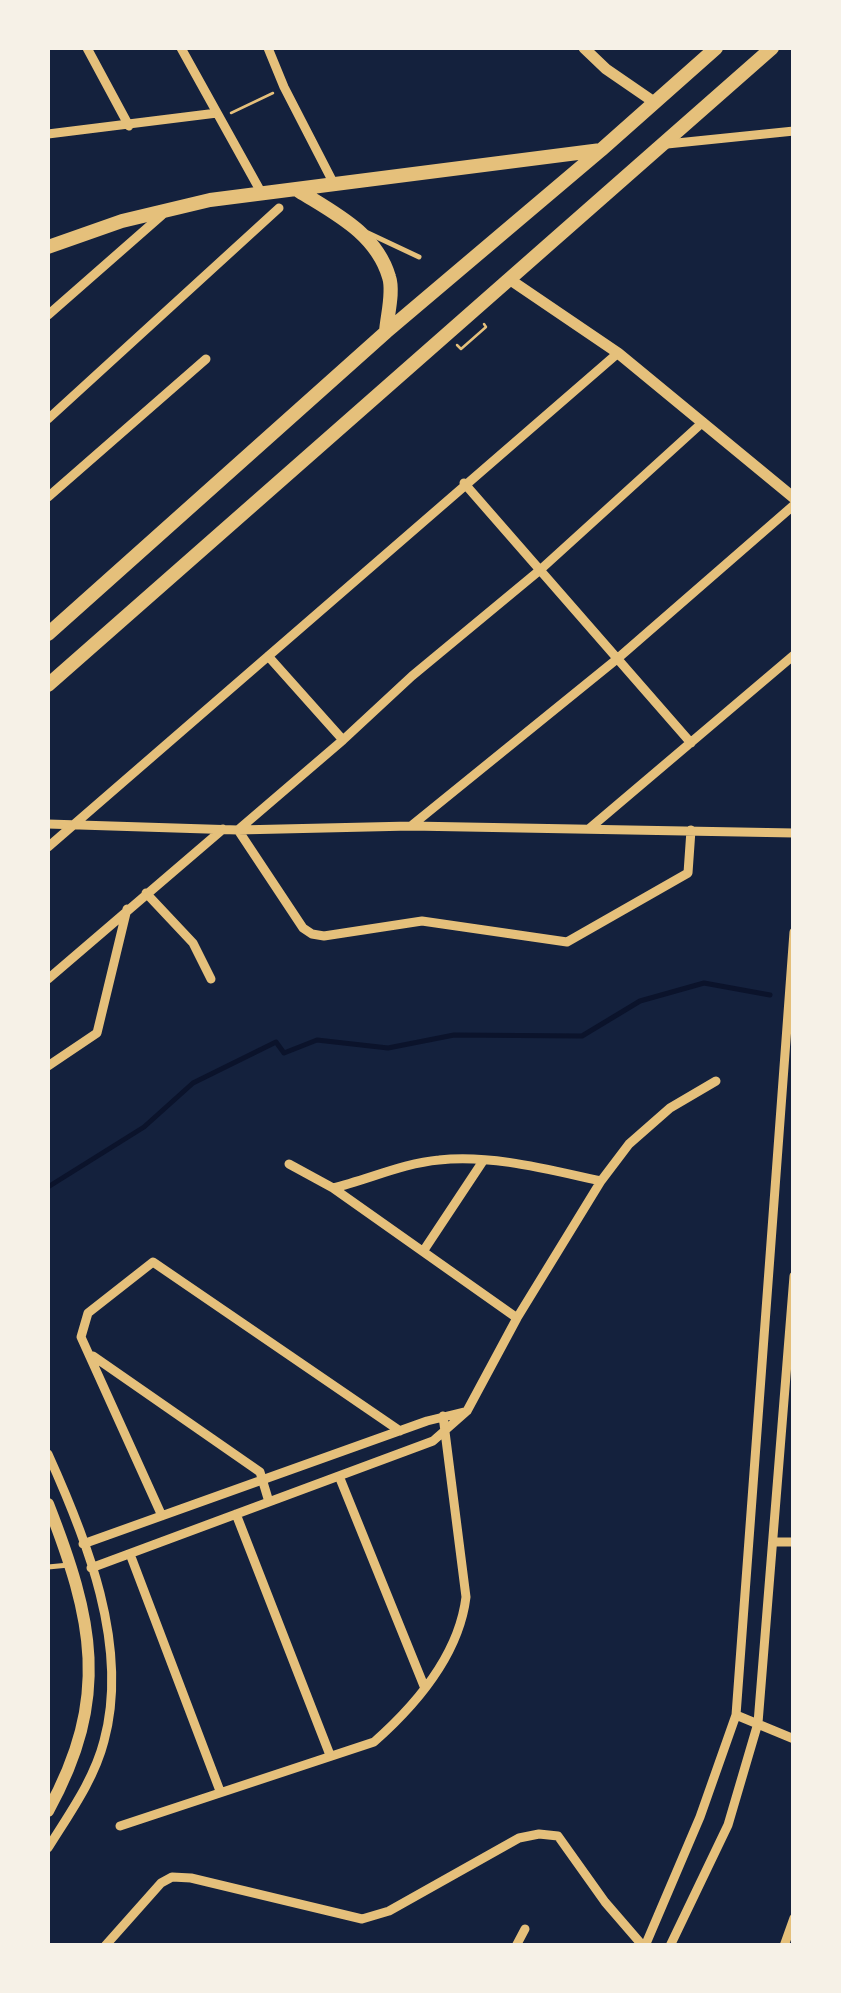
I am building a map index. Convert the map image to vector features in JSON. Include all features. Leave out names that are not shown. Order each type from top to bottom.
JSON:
[{"type":"main road","points":[[48,634],[386,332],[716,48]]},
{"type":"main road","points":[[48,685],[772,48]]},
{"type":"main road","points":[[48,246],[168,210],[261,192],[298,191],[601,150]]},
{"type":"main road","points":[[298,191],[361,230],[390,278],[386,332]]},
{"type":"main road","points":[[48,1504],[72,1564],[88,1635],[90,1674],[88,1706],[76,1752],[54,1791],[48,1811]]},
{"type":"street","points":[[87,48],[130,126]]},
{"type":"street","points":[[181,48],[261,192]]},
{"type":"street","points":[[268,48],[335,186]]},
{"type":"street","points":[[584,48],[606,69],[654,102]]},
{"type":"street","points":[[48,134],[219,116]]},
{"type":"street","points":[[666,144],[794,131]]},
{"type":"street","points":[[48,420],[279,208]]},
{"type":"street","points":[[48,315],[168,210]]},
{"type":"street","points":[[411,826],[617,659],[794,501],[618,353],[509,279]]},
{"type":"street","points":[[48,847],[618,353]]},
{"type":"street","points":[[48,497],[206,359]]},
{"type":"street","points":[[238,830],[412,676],[540,570],[703,422]]},
{"type":"street","points":[[464,483],[690,743]]},
{"type":"street","points":[[590,828],[794,655]]},
{"type":"street","points":[[268,656],[343,740]]},
{"type":"street","points":[[48,824],[238,830],[411,826],[794,833]]},
{"type":"street","points":[[48,979],[223,829]]},
{"type":"street","points":[[238,830],[303,928],[312,934],[324,936],[422,921],[567,942],[688,873],[692,830]]},
{"type":"street","points":[[146,892],[193,943],[211,978]]},
{"type":"street","points":[[48,1066],[97,1033],[127,909]]},
{"type":"street","points":[[105,1946],[160,1883],[172,1876],[362,1919],[389,1910],[519,1838],[539,1834],[558,1836],[604,1902],[644,1946],[700,1817],[736,1715],[794,932]]},
{"type":"street","points":[[91,1568],[433,1442],[446,1432],[467,1411],[517,1318],[601,1181],[629,1144],[670,1108],[716,1081]]},
{"type":"street","points":[[780,1136],[794,1139]]},
{"type":"street","points":[[333,1188],[438,1160],[482,1161],[601,1181]]},
{"type":"street","points":[[424,1250],[482,1161]]},
{"type":"street","points":[[288,1164],[333,1188],[517,1318]]},
{"type":"street","points":[[162,1516],[81,1337],[88,1313],[154,1262],[400,1431]]},
{"type":"street","points":[[670,1946],[728,1825],[758,1723],[794,1276]]},
{"type":"street","points":[[91,1355],[260,1472],[269,1502]]},
{"type":"street","points":[[83,1544],[443,1416],[467,1411]]},
{"type":"street","points":[[120,1826],[374,1742],[397,1722],[452,1651],[462,1625],[466,1597],[443,1416]]},
{"type":"street","points":[[48,1454],[91,1568],[108,1638],[110,1700],[105,1738],[95,1768],[48,1848]]},
{"type":"street","points":[[780,1462],[794,1462]]},
{"type":"street","points":[[339,1476],[424,1686]]},
{"type":"street","points":[[236,1514],[330,1755]]},
{"type":"street","points":[[773,1542],[794,1542]]},
{"type":"street","points":[[130,1554],[220,1791]]},
{"type":"street","points":[[736,1715],[794,1739]]},
{"type":"street","points":[[784,1946],[794,1918]]},
{"type":"street","points":[[516,1946],[525,1929]]},
{"type":"lane","points":[[361,230],[419,257]]},
{"type":"lane","points":[[48,1568],[72,1564]]},
{"type":"path","points":[[219,116],[284,87]]},
{"type":"path","points":[[461,349],[486,326]]},
{"type":"waterway","points":[[48,1187],[144,1127],[193,1083],[276,1042],[284,1053],[317,1040],[388,1048],[454,1035],[582,1036],[640,1001],[704,983],[770,995]]}]
